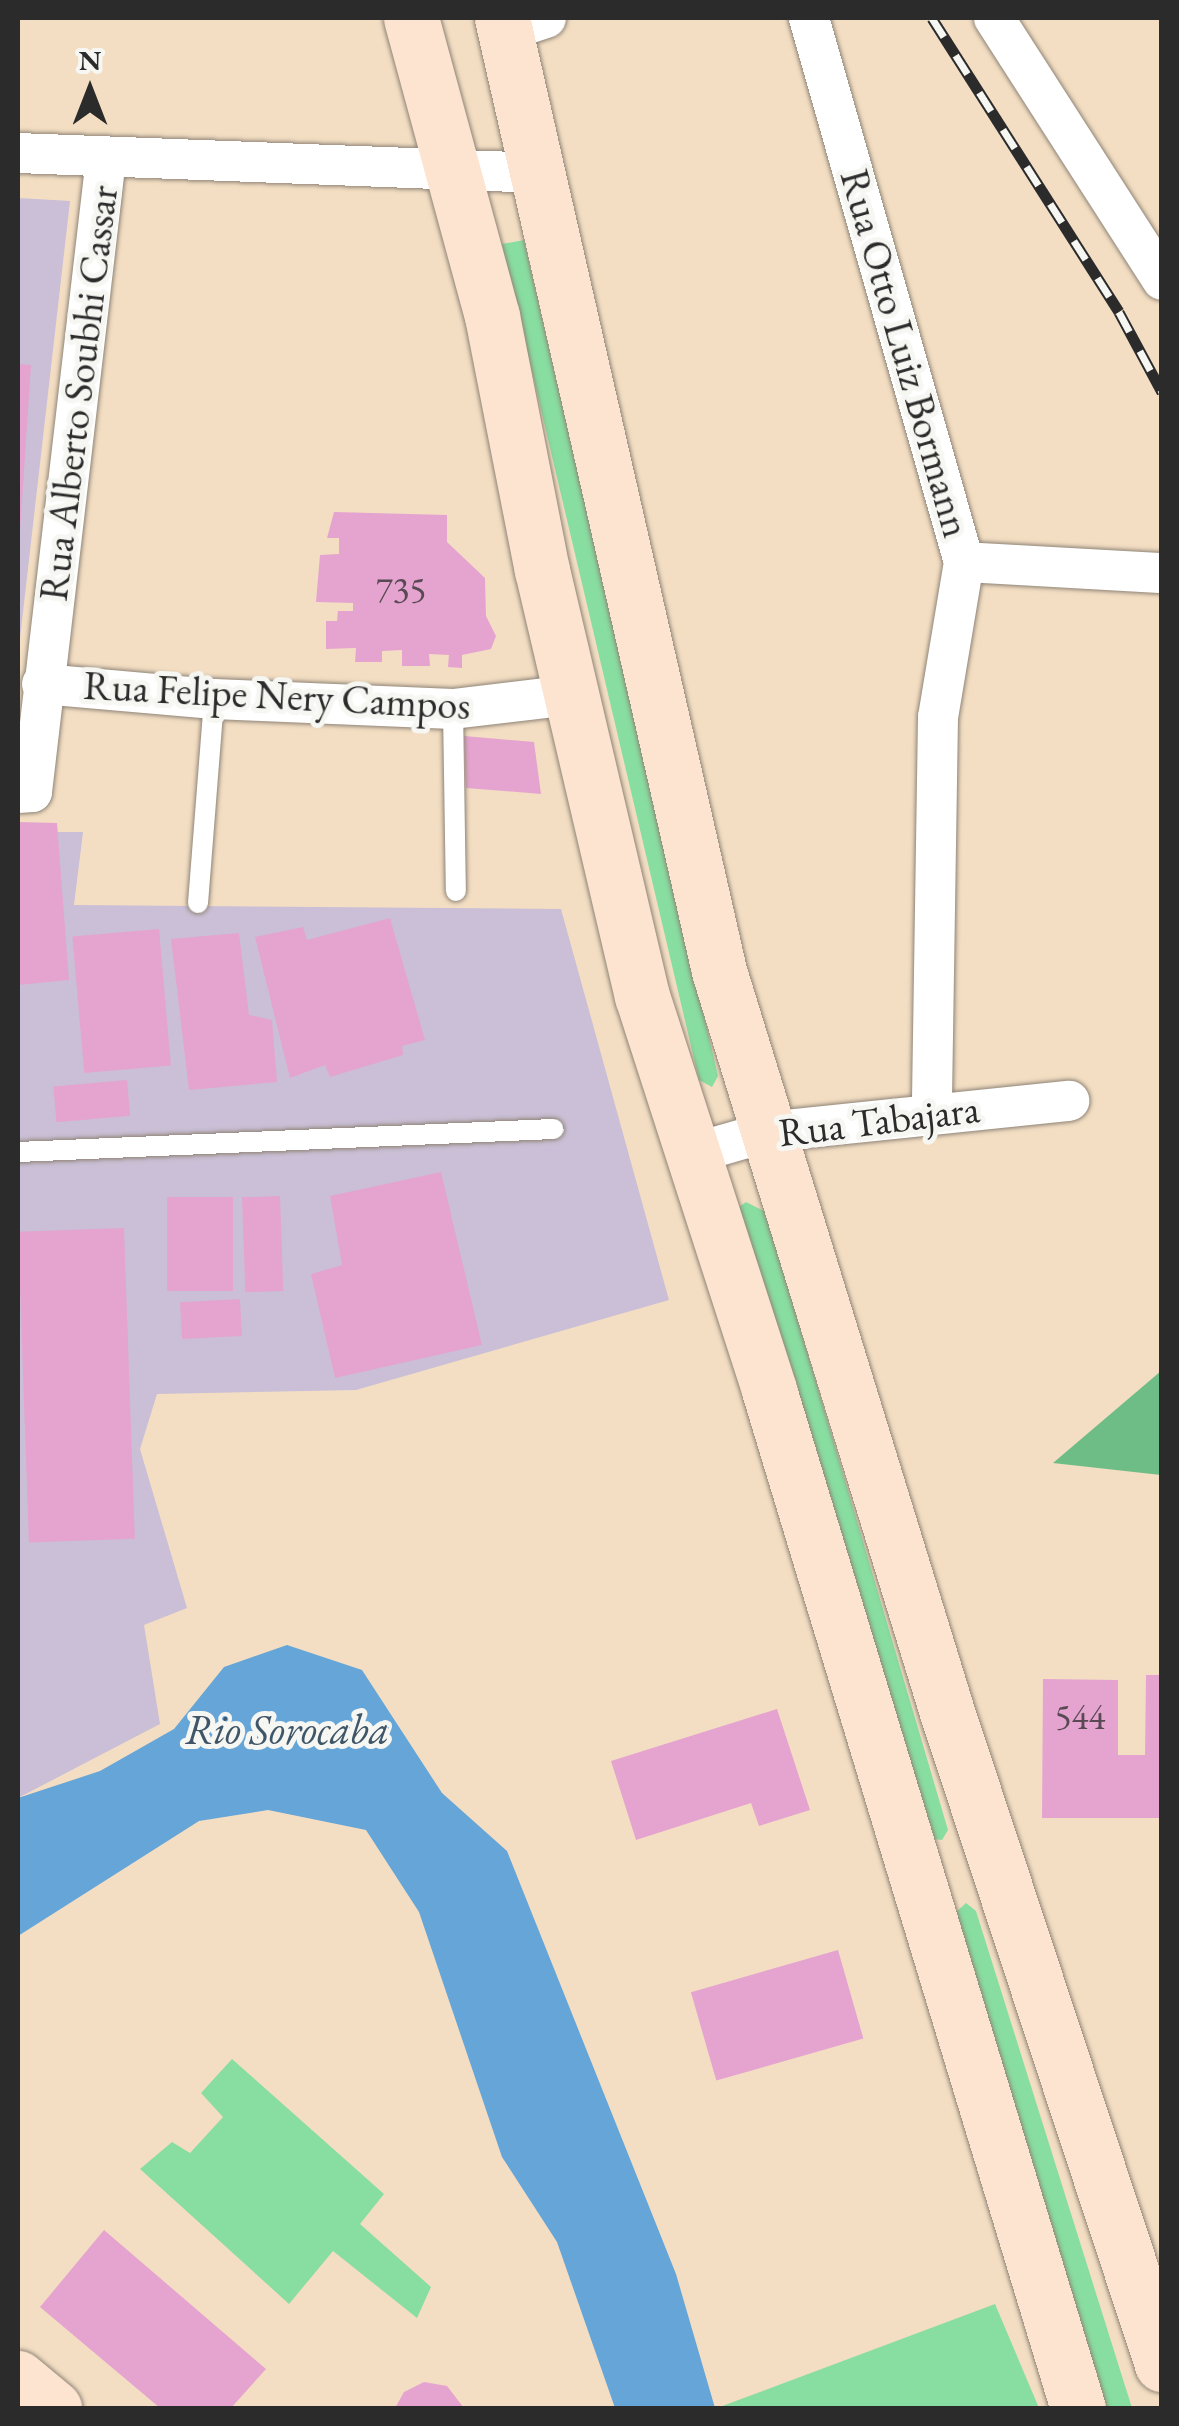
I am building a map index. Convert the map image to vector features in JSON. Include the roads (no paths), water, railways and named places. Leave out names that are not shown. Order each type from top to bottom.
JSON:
[{"type":"main road","points":[[411,18],[492,316],[571,695],[642,996],[1078,2408]]},
{"type":"main road","points":[[518,22],[540,173],[719,970],[995,1860],[1162,2364]]},
{"type":"main road","points":[[918,1886],[995,1860]]},
{"type":"main road","points":[[18,2378],[54,2408]]},
{"type":"street","name":"Rua Otto Luiz Bormann","points":[[809,18],[964,562],[938,717],[932,1112]]},
{"type":"street","points":[[994,18],[1162,280]]},
{"type":"street","points":[[18,153],[452,173],[540,173]]},
{"type":"street","name":"Rua Alberto Soubhi Cassar","points":[[18,792],[32,792],[106,158]]},
{"type":"street","points":[[964,562],[1162,572]]},
{"type":"street","name":"Rua Felipe Nery Campos","points":[[42,684],[214,700],[453,709],[571,695]]},
{"type":"street","name":"Rua Tabajara","points":[[691,1154],[768,1132],[932,1112],[1069,1101]]},
{"type":"lane","points":[[198,903],[214,700]]},
{"type":"lane","points":[[453,709],[456,891]]},
{"type":"lane","points":[[18,1152],[554,1129]]},
{"type":"water","name":"Rio Sorocaba","points":[[287,1645],[362,1670],[442,1793],[507,1851],[676,2274],[715,2408],[615,2408],[557,2242],[502,2157],[419,1912],[366,1830],[268,1810],[199,1821],[18,1936],[18,1798],[100,1771],[174,1729],[224,1667]]},
{"type":"railway","points":[[932,18],[1119,312],[1162,392]]}]
